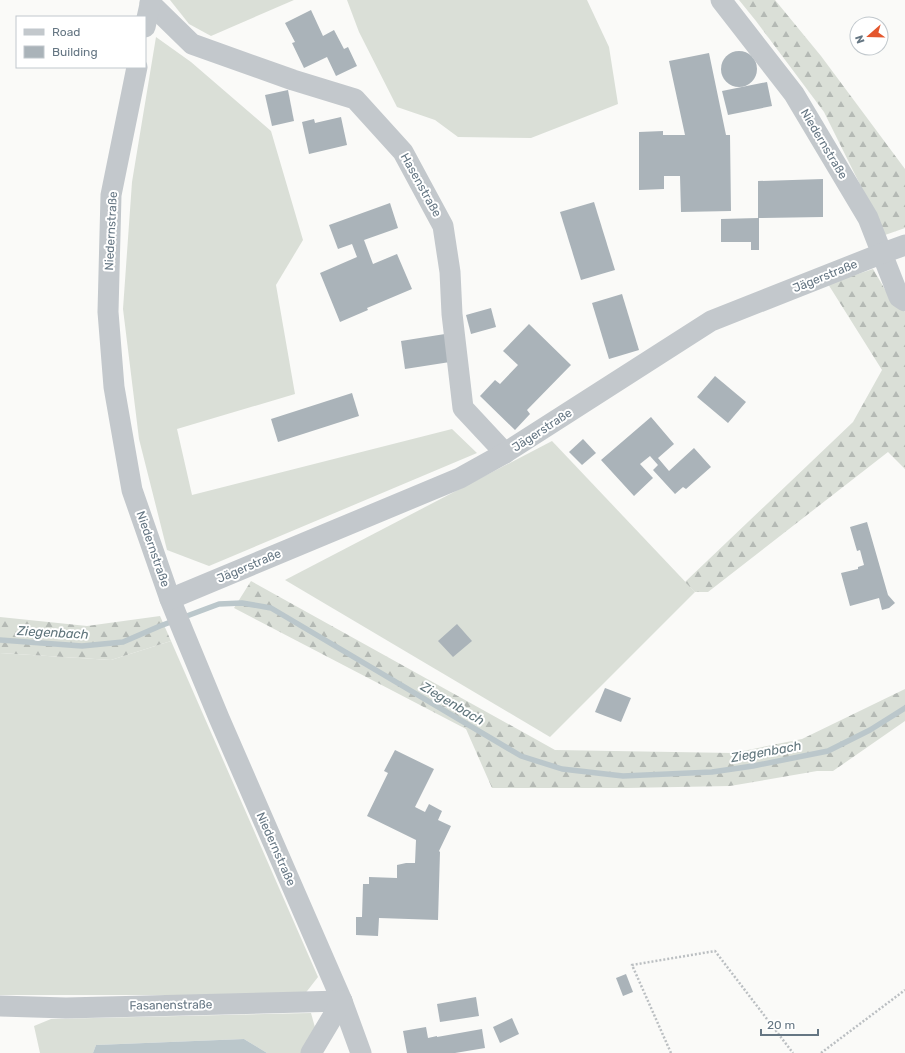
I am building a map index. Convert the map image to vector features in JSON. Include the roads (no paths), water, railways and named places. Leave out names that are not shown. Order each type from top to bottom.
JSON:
[{"type":"street","name":"Niedernstraße","points":[[721,0],[794,94],[868,218],[899,297],[905,301]]},
{"type":"street","points":[[146,22],[150,2]]},
{"type":"street","name":"Hasenstraße","points":[[150,2],[192,44],[293,80],[355,99],[403,152],[443,226],[450,272],[452,314],[463,408],[505,453]]},
{"type":"street","name":"Niedernstraße","points":[[137,68],[111,195],[108,312],[114,387],[132,490],[183,631],[219,718],[342,1001]]},
{"type":"street","name":"Jägerstraße","points":[[172,603],[460,478],[505,453],[711,321],[905,245]]},
{"type":"street","points":[[311,1053],[342,1001]]},
{"type":"street","points":[[342,1001],[361,1053]]},
{"type":"street","name":"Fasanenstraße","points":[[0,1006],[74,1007],[342,1001]]},
{"type":"waterway","name":"Ziegenbach","points":[[0,640],[82,646],[123,642],[160,626],[219,604],[242,603],[271,608],[521,756],[562,769],[623,776],[712,772],[753,766],[828,751],[870,730],[905,708]]}]
